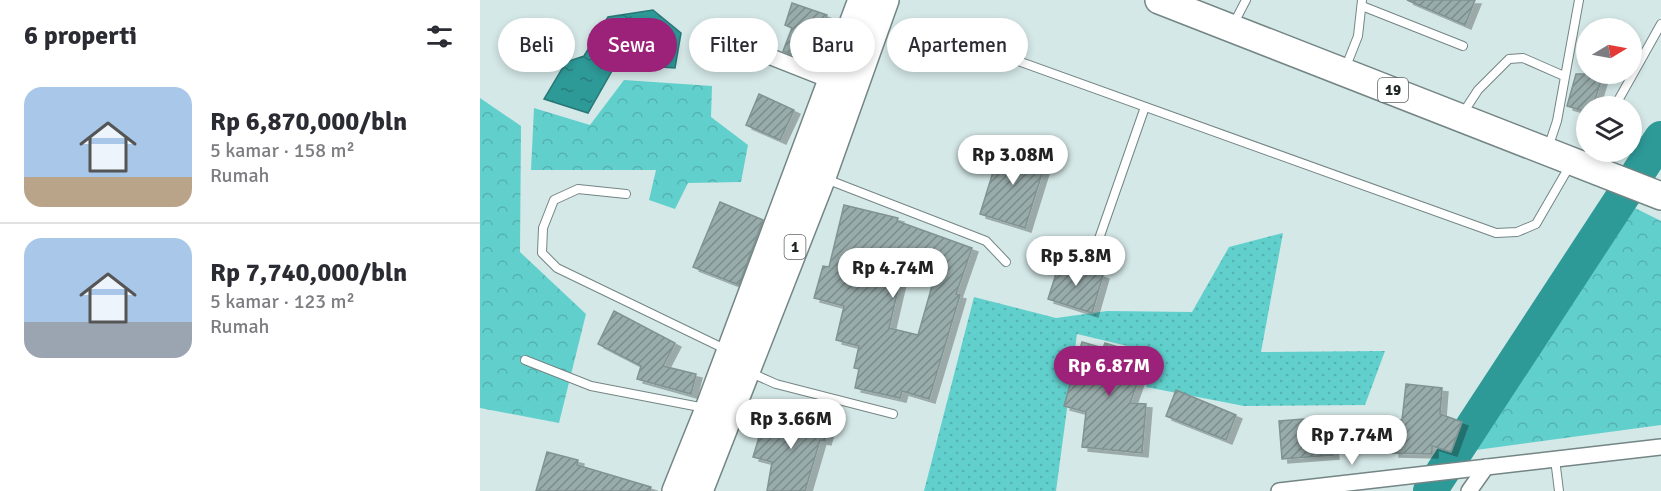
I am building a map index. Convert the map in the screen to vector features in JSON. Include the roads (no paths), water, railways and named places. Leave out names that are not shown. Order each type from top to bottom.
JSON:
[{"type":"highway","name":"1","points":[[676,491],[709,409],[739,362],[822,177],[885,0]]},
{"type":"highway","name":"19","points":[[1159,0],[1661,196]]},
{"type":"highway","name":"1","points":[[699,491],[739,362],[859,4]]},
{"type":"street","points":[[778,60],[832,81]]},
{"type":"street","points":[[1279,491],[1661,447]]},
{"type":"street","points":[[1469,491],[1481,467]]},
{"type":"lane","points":[[1230,29],[1246,0]]},
{"type":"lane","points":[[1546,153],[1557,121],[1579,0]]},
{"type":"lane","points":[[1344,71],[1358,36],[1362,3],[1463,46]]},
{"type":"lane","points":[[1621,96],[1661,24]]},
{"type":"lane","points":[[1461,116],[1478,90],[1509,58],[1523,58],[1564,76]]},
{"type":"lane","points":[[1028,65],[1496,233],[1517,232],[1536,225],[1582,164]]},
{"type":"lane","points":[[1094,253],[1146,107]]},
{"type":"lane","points":[[822,177],[987,241],[1006,262]]},
{"type":"lane","points":[[626,194],[578,189],[554,200],[543,228],[542,254],[557,268],[739,362],[776,384],[892,414]]},
{"type":"lane","points":[[525,360],[591,386],[709,409]]},
{"type":"lane","points":[[1555,459],[1559,491]]},
{"type":"water","points":[[653,10],[663,18],[607,18]]},
{"type":"water","points":[[677,30],[681,33],[677,56]]},
{"type":"water","points":[[587,51],[587,72],[611,72],[588,113],[544,99],[560,72],[575,72],[575,59],[584,56]]},
{"type":"waterway","points":[[1430,491],[1661,138]]}]
